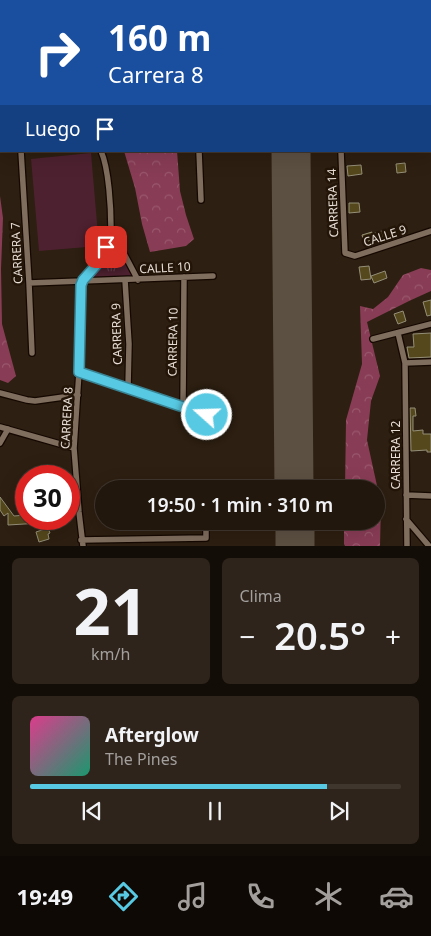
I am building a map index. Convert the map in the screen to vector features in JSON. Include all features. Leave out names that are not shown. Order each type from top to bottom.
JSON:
[{"type":"street","name":"CARRERA 7","points":[[21,152],[30,283],[32,353]]},
{"type":"street","points":[[82,282],[94,269],[101,257],[111,229],[106,170],[100,152]]},
{"type":"street","points":[[199,152],[201,200]]},
{"type":"street","name":"CARRERA 14","points":[[341,152],[345,253]]},
{"type":"street","points":[[111,229],[138,280]]},
{"type":"street","name":"CALLE 9","points":[[345,253],[355,256],[431,231]]},
{"type":"street","name":"CALLE 10","points":[[30,283],[212,276]]},
{"type":"street","name":"CARRERA 10","points":[[183,407],[184,277]]},
{"type":"street","name":"CARRERA 9","points":[[125,280],[129,344],[128,387]]},
{"type":"street","name":"CARRERA 8","points":[[82,282],[80,289],[79,372],[74,448],[82,543]]},
{"type":"street","points":[[373,339],[431,324]]},
{"type":"street","name":"CARRERA 12","points":[[398,333],[405,363],[406,546]]},
{"type":"street","points":[[405,363],[431,362]]},
{"type":"street","points":[[79,372],[207,415]]},
{"type":"street","points":[[0,393],[27,400],[78,395]]},
{"type":"street","points":[[0,427],[74,448]]},
{"type":"street","points":[[0,443],[8,429]]},
{"type":"street","points":[[406,495],[431,496]]},
{"type":"street","points":[[406,519],[429,546]]},
{"type":"street","points":[[82,543],[206,538],[206,530]]},
{"type":"green space","points":[[124,152],[177,152],[180,191],[194,239],[186,246],[150,252]]},
{"type":"green space","points":[[91,153],[99,246],[39,251],[31,159]]},
{"type":"green space","points":[[0,196],[3,218],[1,269],[2,324],[16,376],[8,383],[0,380]]},
{"type":"green space","points":[[112,238],[132,276],[88,279],[101,266]]},
{"type":"green space","points":[[421,268],[431,270],[431,291],[367,322],[380,376],[371,401],[367,440],[376,480],[345,480],[346,420],[362,364],[360,306],[373,309],[388,297],[403,275]]},
{"type":"green space","points":[[344,530],[380,530],[380,546],[345,546]]},
{"type":"building","points":[[405,163],[406,172],[397,173],[396,164]]},
{"type":"building","points":[[361,165],[362,174],[348,176],[347,166]]},
{"type":"building","points":[[349,203],[359,203],[360,212],[349,213]]},
{"type":"building","points":[[385,230],[387,236],[364,242],[362,235]]},
{"type":"building","points":[[369,266],[371,279],[361,280],[359,267]]},
{"type":"building","points":[[385,271],[387,278],[374,283],[371,276]]},
{"type":"building","points":[[431,300],[431,315],[427,316],[423,302]]},
{"type":"building","points":[[403,311],[406,321],[398,324],[394,314]]},
{"type":"building","points":[[431,333],[431,357],[409,358],[407,347],[414,347],[413,334]]},
{"type":"building","points":[[410,408],[415,408],[416,416],[413,416],[413,431],[423,430],[423,434],[431,434],[431,452],[427,452],[427,450],[411,451]]},
{"type":"building","points":[[0,497],[15,516],[15,525],[8,525],[8,513],[4,516],[0,510]]},
{"type":"building","points":[[49,530],[49,539],[39,542],[36,532]]},
{"type":"runway","points":[[291,152],[294,480]]},
{"type":"runway","points":[[295,530],[295,546]]},
{"type":"route","points":[[106,247],[98,263],[81,285],[79,372],[207,415]]}]
